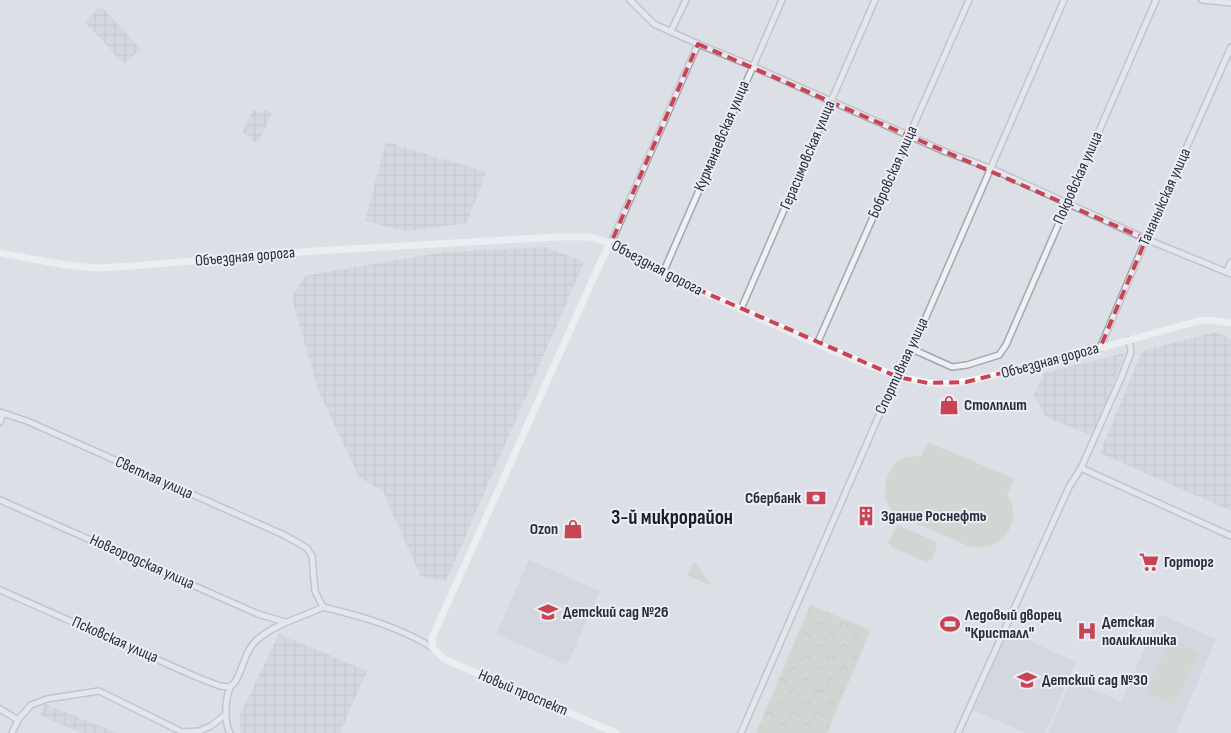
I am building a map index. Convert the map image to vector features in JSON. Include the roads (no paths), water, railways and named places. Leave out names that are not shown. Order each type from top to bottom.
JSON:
[{"type":"main road","name":"Объездная дорога","points":[[0,253],[66,265],[97,268],[314,251],[556,237],[590,237],[611,243],[663,272],[817,344],[898,377],[939,384],[966,382],[1198,321],[1209,320],[1231,323]]},
{"type":"main road","points":[[433,648],[432,638],[602,259],[611,243]]},
{"type":"main road","name":"Новый проспект","points":[[433,648],[444,659],[616,733]]},
{"type":"street","points":[[630,0],[654,24],[698,44],[946,152],[990,168],[1146,239],[1229,272],[1231,262]]},
{"type":"street","points":[[672,31],[686,0]]},
{"type":"street","name":"Курманаевская улица","points":[[663,272],[782,0]]},
{"type":"street","name":"Герасимовская улица","points":[[741,309],[875,0]]},
{"type":"street","name":"Бобровская улица","points":[[817,344],[969,0]]},
{"type":"street","name":"Спортивная улица","points":[[741,733],[784,637],[831,523],[890,390],[912,349],[1064,0]]},
{"type":"street","name":"Покровская улица","points":[[912,349],[952,367],[967,365],[999,355],[1006,345],[1156,0]]},
{"type":"street","points":[[1202,0],[1231,3]]},
{"type":"street","points":[[611,243],[698,44]]},
{"type":"street","name":"Тананыкская улица","points":[[1100,348],[1231,47]]},
{"type":"street","points":[[958,733],[1069,486],[1081,468],[1128,360],[1131,352],[1129,340]]},
{"type":"street","points":[[0,422],[2,413]]},
{"type":"street","name":"Светлая улица","points":[[2,413],[27,421],[276,531],[307,548],[312,556],[315,591],[322,607]]},
{"type":"street","points":[[1081,468],[1231,536]]},
{"type":"street","name":"Новгородская улица","points":[[0,500],[258,614],[285,622]]},
{"type":"street","name":"Псковская улица","points":[[0,590],[199,678],[220,686],[230,687]]},
{"type":"street","points":[[230,733],[226,714],[230,687],[235,682],[248,653],[257,639],[285,622],[304,616],[322,607],[381,624],[422,641],[433,648]]},
{"type":"street","points":[[12,733],[18,720],[31,705],[47,699],[99,691],[182,732],[199,731],[211,726],[226,714]]},
{"type":"street","points":[[0,710],[18,720]]},
{"type":"place","name":"Столплит","points":[[949,405]]},
{"type":"place","name":"Сбербанк","points":[[816,498]]},
{"type":"place","name":"Здание Роснефть","points":[[866,516]]},
{"type":"place","name":"Ozon","points":[[573,529]]},
{"type":"place","name":"Горторг","points":[[1149,562]]},
{"type":"place","name":"Детский сад №26","points":[[548,612]]},
{"type":"place","name":"Ледовый дворец \"Кристалл\"","points":[[950,624]]},
{"type":"place","name":"Детская поликлиника","points":[[1087,631]]},
{"type":"place","name":"Детский сад №30","points":[[1027,680]]},
{"type":"district","name":"3-й микрорайон","points":[[672,517]]}]
